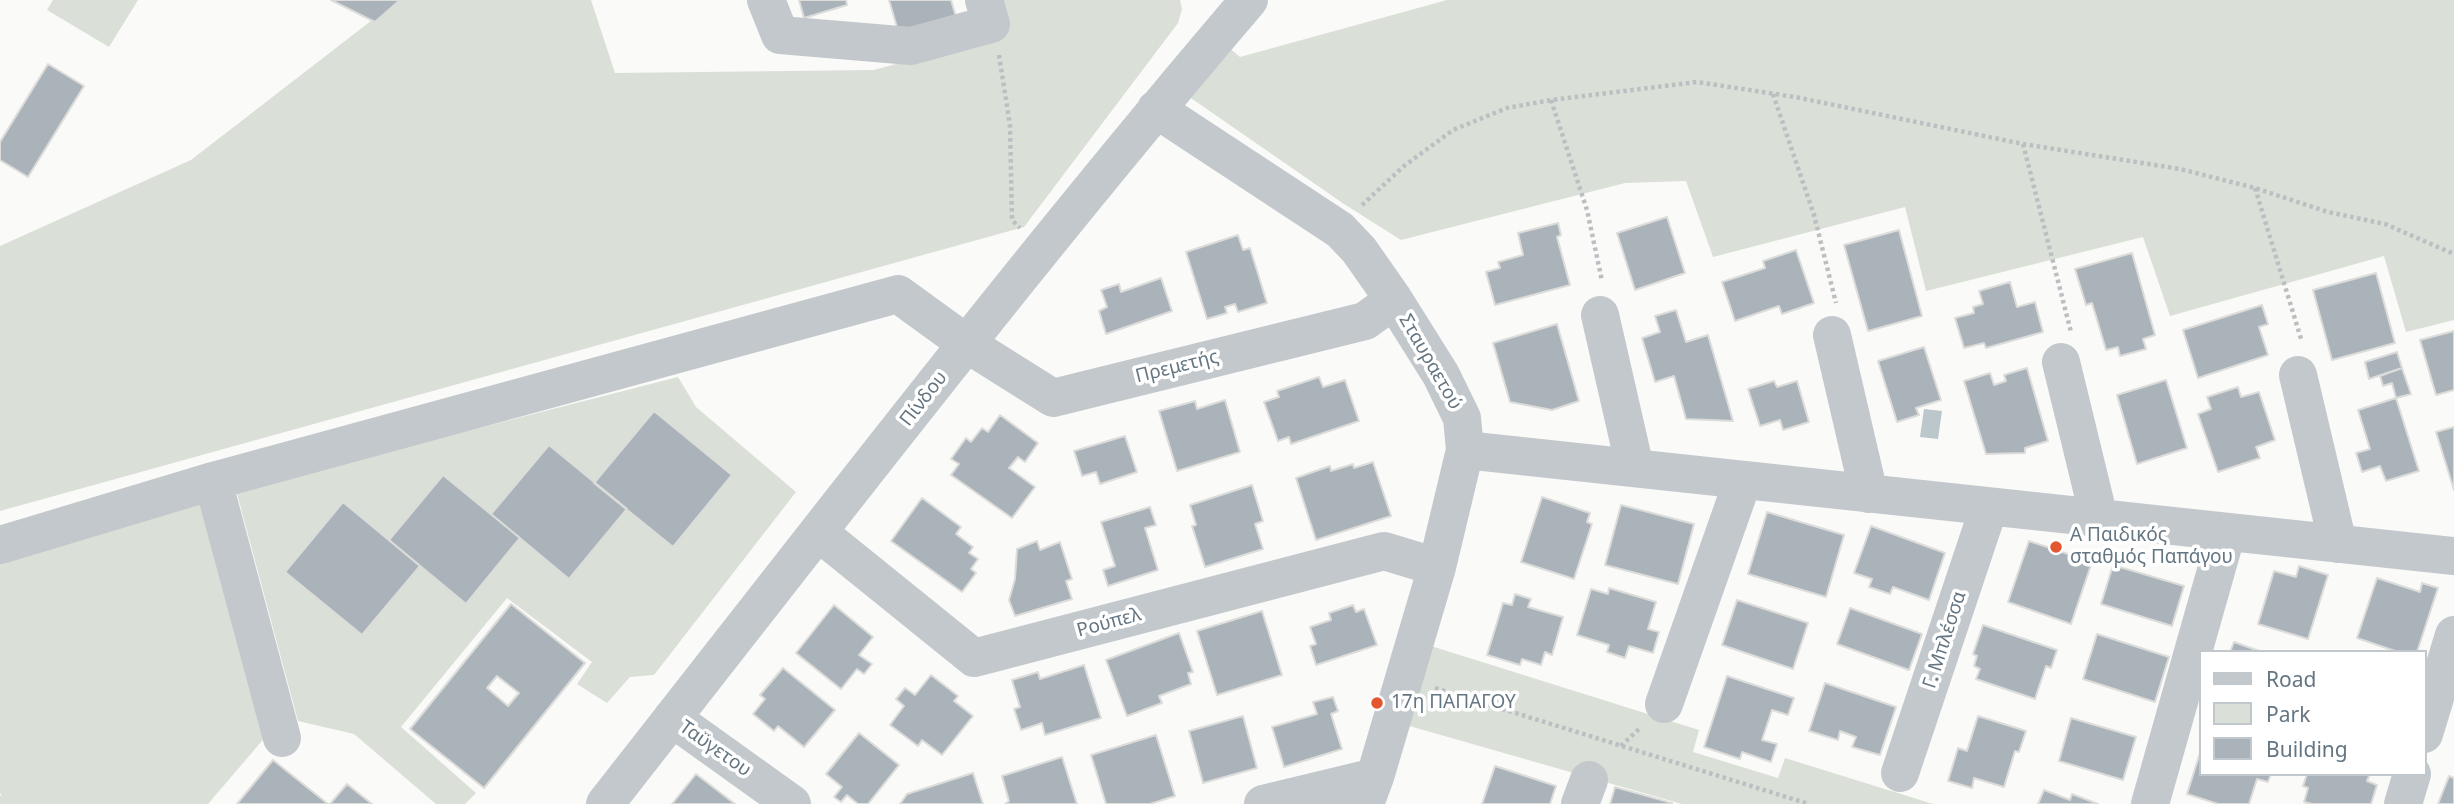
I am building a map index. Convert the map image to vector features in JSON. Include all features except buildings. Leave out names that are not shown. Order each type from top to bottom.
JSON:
[{"type":"street","points":[[766,0],[780,35],[911,46],[987,12]]},
{"type":"street","name":"Πίνδου","points":[[605,804],[967,344],[1156,109],[1220,14],[1249,0]]},
{"type":"street","name":"Σταυραετού","points":[[1156,109],[1340,230],[1359,250],[1394,300],[1441,375],[1462,418],[1465,450],[1437,567],[1370,791]]},
{"type":"street","name":"Πρεμετής","points":[[213,481],[898,294],[967,344],[1053,398],[1365,321],[1394,300]]},
{"type":"street","points":[[1600,315],[1635,468]]},
{"type":"street","points":[[1832,335],[1869,494]]},
{"type":"street","points":[[2061,362],[2099,518]]},
{"type":"street","points":[[2298,375],[2337,544]]},
{"type":"street","points":[[1465,450],[2454,556]]},
{"type":"street","points":[[1664,704],[1743,480]]},
{"type":"street","points":[[0,545],[213,481],[282,738]]},
{"type":"street","name":"Γ. Μπλέσσα","points":[[1900,773],[1989,506]]},
{"type":"street","name":"Ρούπελ","points":[[818,532],[974,658],[1384,551],[1437,567]]},
{"type":"street","points":[[2150,804],[2227,532]]},
{"type":"street","points":[[2426,727],[2454,635]]},
{"type":"street","name":"Ταϋγετου","points":[[673,718],[792,804]]},
{"type":"street","points":[[2403,804],[2411,776]]},
{"type":"street","points":[[1263,804],[1370,791]]},
{"type":"path","points":[[1001,63],[1010,125],[1012,220],[1043,250]]},
{"type":"path","points":[[1340,230],[1371,195],[1452,130],[1507,108],[1697,82],[1773,93],[2023,144],[2180,169],[2255,188],[2329,212],[2385,224],[2454,254]]},
{"type":"path","points":[[1773,93],[1814,215],[1841,323],[1832,335]]},
{"type":"path","points":[[1551,100],[1587,210],[1606,303],[1600,315]]},
{"type":"path","points":[[2023,144],[2074,348],[2061,362]]},
{"type":"path","points":[[2255,188],[2291,300],[2306,359],[2298,375]]},
{"type":"path","points":[[1404,678],[1809,804]]},
{"type":"green space","points":[[53,0],[138,0],[109,47],[47,10]]},
{"type":"green space","points":[[398,0],[591,0],[615,73],[874,70],[997,36],[988,0],[1180,0],[1182,9],[1178,23],[1024,227],[0,511],[0,246],[191,160]]},
{"type":"green space","points":[[1447,0],[2454,0],[2454,320],[2406,332],[2384,256],[2170,316],[2143,237],[1926,291],[1905,207],[1713,257],[1686,181],[1625,183],[1401,240],[1185,94],[1227,46],[1240,57]]},
{"type":"green space","points":[[678,377],[696,407],[796,492],[654,675],[630,677],[607,703],[577,684],[592,662],[507,598],[401,727],[476,793],[465,804],[436,804],[354,734],[298,721],[236,490]]},
{"type":"green space","points":[[203,496],[267,735],[208,804],[0,804],[0,795],[3,797],[0,793],[0,556]]},
{"type":"green space","points":[[1415,641],[1699,730],[1693,752],[1778,778],[1785,758],[1933,804],[1682,804],[1392,721]]},
{"type":"shaded area","points":[[1924,409],[1942,411],[1938,439],[1920,437]]},
{"type":"place","name":"Α Παιδικός σταθμός Παπάγου","points":[[2056,547]]},
{"type":"place","name":"17η ΠΑΠΑΓΟΥ","points":[[1377,703]]}]
